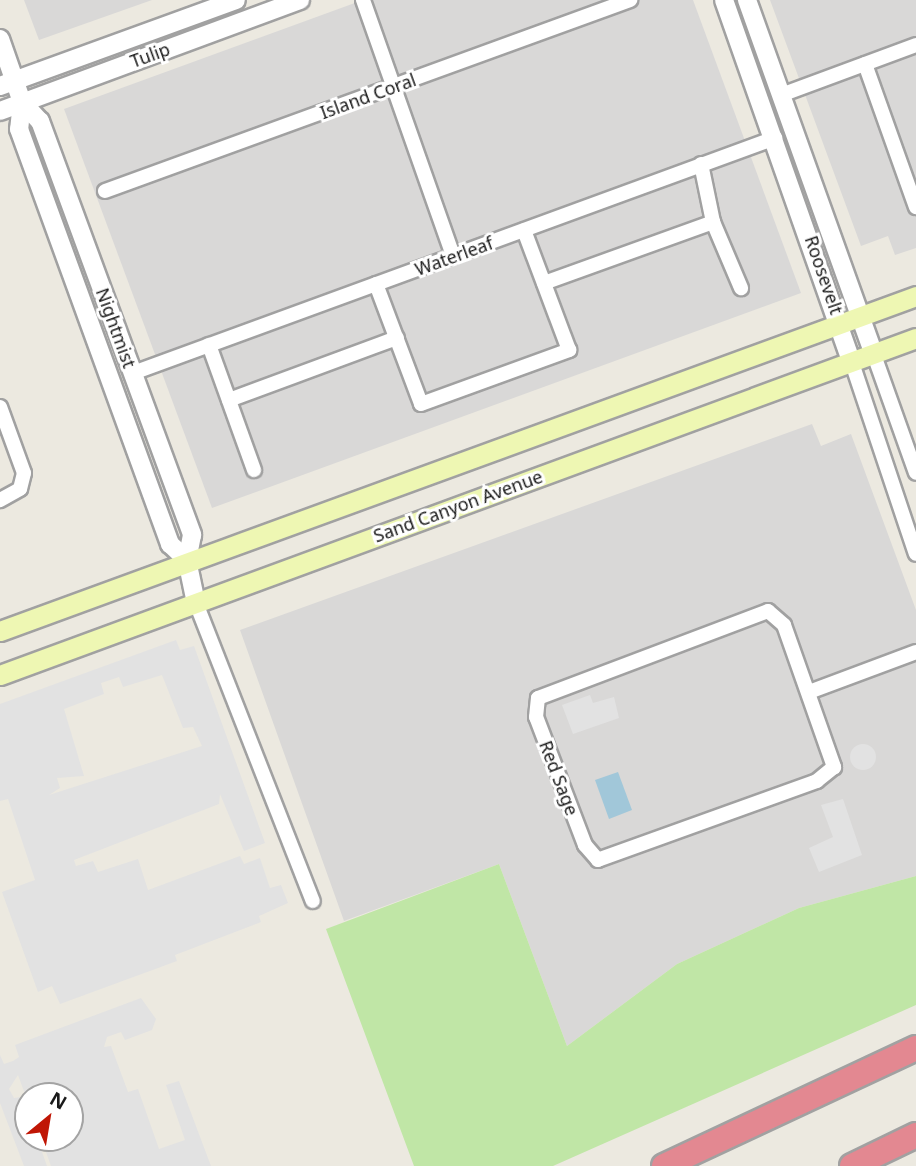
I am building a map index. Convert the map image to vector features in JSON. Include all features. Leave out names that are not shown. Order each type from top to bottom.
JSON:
[{"type":"highway","points":[[664,1166],[916,1048]]},
{"type":"highway","points":[[852,1166],[916,1135]]},
{"type":"highway","points":[[882,1166],[916,1146]]},
{"type":"main road","points":[[0,631],[187,560],[916,296]]},
{"type":"main road","name":"Sand Canyon Avenue","points":[[0,675],[916,338]]},
{"type":"street","name":"Tulip","points":[[7,83],[236,0]]},
{"type":"street","name":"Tulip","points":[[0,111],[300,0]]},
{"type":"street","points":[[363,0],[453,256]]},
{"type":"street","name":"Island Coral","points":[[105,191],[630,0]]},
{"type":"street","name":"Roosevelt","points":[[724,0],[841,323],[916,554]]},
{"type":"street","name":"Roosevelt","points":[[747,0],[916,473]]},
{"type":"street","name":"Nightmist","points":[[0,39],[7,83],[40,121],[192,535],[187,560],[196,603],[313,901]]},
{"type":"street","points":[[781,95],[916,45]]},
{"type":"street","points":[[865,64],[916,206]]},
{"type":"street","name":"Nightmist","points":[[22,102],[19,130],[170,544],[187,560]]},
{"type":"street","name":"Waterleaf","points":[[133,373],[775,138]]},
{"type":"street","points":[[701,164],[713,222],[741,288]]},
{"type":"street","points":[[544,283],[713,222]]},
{"type":"street","points":[[376,284],[421,404],[569,350],[524,230]]},
{"type":"street","points":[[229,400],[397,338]]},
{"type":"street","points":[[209,345],[254,470]]},
{"type":"street","points":[[0,407],[23,483],[0,500]]},
{"type":"street","name":"Red Sage","points":[[768,611],[784,625],[809,692],[832,751],[834,767],[827,777],[598,860],[585,845],[534,706],[544,690],[768,611]]},
{"type":"street","points":[[809,692],[916,652]]},
{"type":"shaded area","points":[[24,0],[152,0],[39,40]]},
{"type":"shaded area","points":[[363,0],[693,0],[801,293],[212,508],[64,109]]},
{"type":"shaded area","points":[[770,0],[916,0],[916,248],[895,255],[888,236],[861,246]]},
{"type":"shaded area","points":[[812,424],[821,446],[851,434],[916,610],[916,876],[799,908],[677,964],[567,1046],[499,864],[344,921],[240,630]]},
{"type":"shaded area","points":[[176,640],[180,650],[194,646],[265,843],[244,851],[220,794],[219,804],[74,860],[76,866],[93,861],[98,872],[138,859],[148,890],[240,856],[244,864],[260,858],[270,888],[281,885],[288,903],[259,916],[261,922],[175,955],[177,961],[60,1004],[52,986],[38,992],[2,892],[35,880],[8,799],[0,801],[0,704]],"holes":[[[162,675],[183,728],[193,727],[202,746],[49,795],[60,788],[57,778],[84,776],[64,709],[104,694],[101,683],[119,677],[123,687]]]},
{"type":"shaded area","points":[[590,695],[593,703],[614,697],[619,718],[573,734],[562,705]]},
{"type":"shaded area","points":[[863,744],[872,748],[876,757],[872,766],[863,770],[854,766],[850,757],[854,748]]},
{"type":"shaded area","points":[[843,799],[862,855],[819,872],[809,848],[833,837],[821,805]]},
{"type":"shaded area","points":[[141,998],[156,1019],[152,1030],[125,1040],[121,1032],[107,1037],[104,1047],[111,1046],[128,1092],[138,1089],[159,1149],[185,1140],[166,1085],[179,1081],[211,1166],[51,1166],[46,1152],[84,1152],[84,1082],[21,1082],[18,1075],[9,1089],[14,1098],[14,1140],[0,1103],[0,1055],[4,1064],[19,1057],[15,1045]]},
{"type":"shaded area","points":[[19,1152],[42,1152],[47,1166],[24,1166]]},
{"type":"green space","points":[[499,864],[567,1046],[677,964],[799,908],[916,876],[916,1005],[553,1166],[414,1166],[326,929]]},
{"type":"water","points":[[618,772],[632,810],[609,819],[595,780]]}]
